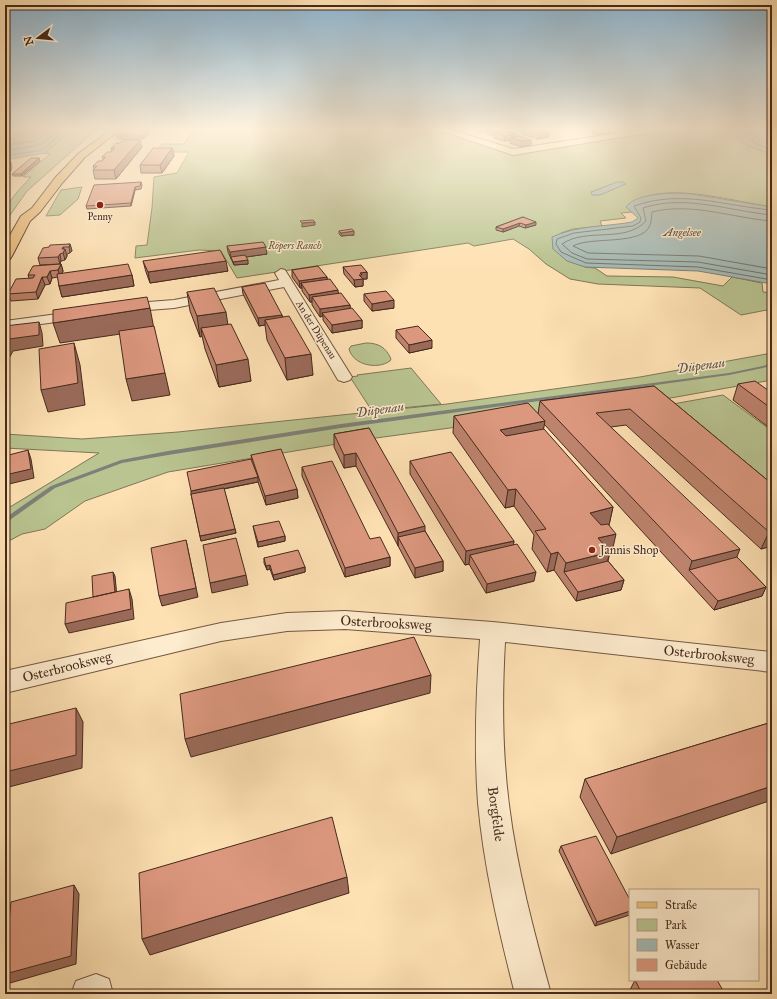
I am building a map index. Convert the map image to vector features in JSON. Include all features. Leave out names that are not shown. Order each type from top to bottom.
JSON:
[{"type":"main road","points":[[25,219],[23,211],[52,176]]},
{"type":"main road","points":[[5,256],[25,219],[36,210],[63,176]]},
{"type":"street","name":"An der Düpenau","points":[[113,310],[136,306],[157,307],[211,298],[284,278],[344,377]]},
{"type":"street","points":[[5,325],[90,314]]},
{"type":"street","name":"Osterbrooksweg","points":[[5,682],[221,632],[287,622],[345,620],[493,631],[772,662]]},
{"type":"street","name":"Borgfelde","points":[[493,631],[490,740],[496,824],[512,908],[533,994]]},
{"type":"green space","points":[[25,176],[44,176],[27,191],[8,218],[5,218],[11,201],[31,177],[23,177]]},
{"type":"green space","name":"Röpers Ranch","points":[[162,176],[772,176],[772,207],[689,193],[656,194],[641,199],[627,207],[632,212],[621,213],[626,218],[600,221],[602,226],[573,229],[561,233],[585,267],[595,268],[607,276],[673,277],[723,286],[732,277],[762,283],[763,292],[772,293],[772,309],[741,315],[700,288],[598,284],[570,279],[546,264],[529,249],[513,239],[474,246],[468,243],[237,278],[221,251],[199,250],[135,258],[136,246],[147,245],[154,177]]},
{"type":"green space","points":[[82,187],[78,199],[60,215],[46,216],[61,190]]},
{"type":"green space","points":[[366,343],[381,346],[387,351],[391,359],[390,361],[385,364],[372,365],[355,359],[349,349],[351,346]]},
{"type":"green space","points":[[772,353],[772,380],[665,399],[361,440],[168,472],[85,501],[45,529],[22,534],[5,543],[5,510],[99,453],[5,448],[5,434],[82,439],[178,432],[447,404],[640,377]]},
{"type":"green space","points":[[411,368],[441,404],[372,411],[350,377],[358,376],[357,375]]},
{"type":"green space","points":[[723,395],[772,431],[772,486],[673,404]]},
{"type":"water","points":[[617,182],[623,182],[626,184],[600,195],[592,195],[591,192]]},
{"type":"water","name":"Angelsee","points":[[676,193],[772,207],[772,284],[698,271],[585,267],[567,261],[553,249],[552,237],[582,228],[632,222],[638,218],[626,207],[636,199]]},
{"type":"building","points":[[141,182],[140,186],[135,187],[131,203],[86,206],[94,185]]},
{"type":"building","points":[[523,217],[536,222],[526,225],[520,223],[503,229],[496,227]]},
{"type":"building","points":[[313,220],[315,222],[302,223],[300,221]]},
{"type":"building","points":[[352,229],[354,231],[341,233],[339,231]]},
{"type":"building","points":[[263,242],[266,247],[230,252],[227,246]]},
{"type":"building","points":[[70,244],[69,247],[63,247],[62,249],[65,249],[63,253],[58,257],[38,258],[43,248],[49,247],[50,245]]},
{"type":"building","points":[[220,250],[226,261],[148,272],[143,261]]},
{"type":"building","points":[[245,255],[248,260],[233,262],[231,257]]},
{"type":"building","points":[[61,264],[58,270],[50,271],[47,277],[42,277],[36,292],[8,294],[16,279],[33,278],[35,275],[28,275],[33,266]]},
{"type":"building","points":[[128,264],[132,275],[59,286],[57,274]]},
{"type":"building","points":[[361,265],[367,272],[360,273],[362,275],[359,275],[363,279],[354,280],[343,267]]},
{"type":"building","points":[[318,266],[327,277],[299,281],[292,270]]},
{"type":"building","points":[[330,279],[338,290],[309,295],[301,283]]},
{"type":"building","points":[[265,283],[282,315],[258,318],[242,287]]},
{"type":"building","points":[[214,288],[226,312],[197,316],[187,292]]},
{"type":"building","points":[[386,291],[394,300],[372,304],[364,294]]},
{"type":"building","points":[[341,293],[350,305],[320,309],[312,297]]},
{"type":"building","points":[[147,297],[150,308],[53,323],[53,310]]},
{"type":"building","points":[[352,308],[362,320],[332,325],[322,313]]},
{"type":"building","points":[[289,316],[311,354],[285,358],[265,320]]},
{"type":"building","points":[[39,322],[39,335],[9,339],[5,347],[5,326]]},
{"type":"building","points":[[231,324],[248,359],[216,365],[201,328]]},
{"type":"building","points":[[154,326],[165,373],[126,379],[119,331]]},
{"type":"building","points":[[418,326],[432,340],[409,345],[396,330]]},
{"type":"building","points":[[74,343],[78,383],[41,390],[39,349]]},
{"type":"building","points":[[755,381],[772,393],[772,409],[738,384]]},
{"type":"building","points":[[654,386],[772,484],[772,531],[769,532],[630,409],[596,413],[740,549],[692,561],[540,401]]},
{"type":"building","points":[[528,403],[545,421],[500,430],[506,436],[544,429],[613,507],[590,513],[601,525],[608,524],[616,534],[598,538],[610,552],[566,563],[558,552],[551,554],[535,531],[546,529],[516,489],[508,490],[454,416]]},
{"type":"building","points":[[369,428],[425,526],[398,533],[356,453],[344,455],[334,434]]},
{"type":"building","points":[[281,449],[297,489],[265,496],[251,455]]},
{"type":"building","points":[[28,450],[31,469],[5,475],[5,456]]},
{"type":"building","points":[[451,452],[514,541],[466,551],[410,461]]},
{"type":"building","points":[[251,459],[258,477],[191,491],[187,472]]},
{"type":"building","points":[[332,461],[370,539],[380,537],[390,557],[345,568],[302,467]]},
{"type":"building","points":[[224,488],[235,529],[200,536],[191,494]]},
{"type":"building","points":[[279,521],[285,536],[258,542],[253,526]]},
{"type":"building","points":[[425,531],[443,561],[415,568],[398,537]]},
{"type":"building","points":[[236,538],[246,575],[210,583],[203,545]]},
{"type":"building","points":[[186,540],[196,588],[159,596],[151,548]]},
{"type":"building","points":[[517,544],[536,572],[487,584],[470,555]]},
{"type":"building","points":[[298,550],[305,567],[273,575],[270,565],[266,566],[264,558]]},
{"type":"building","points":[[737,557],[766,587],[718,601],[689,570]]},
{"type":"building","points":[[608,561],[624,580],[578,592],[564,572]]},
{"type":"building","points":[[113,572],[115,592],[93,597],[92,576]]},
{"type":"building","points":[[129,589],[131,609],[65,624],[66,603]]},
{"type":"building","points":[[414,637],[431,675],[185,739],[180,694]]},
{"type":"building","points":[[76,708],[76,755],[5,772],[5,725]]},
{"type":"building","points":[[772,722],[772,786],[617,837],[585,779]]},
{"type":"building","points":[[332,817],[347,877],[142,939],[139,873]]},
{"type":"building","points":[[596,836],[629,898],[629,911],[597,922],[561,846]]},
{"type":"building","points":[[74,885],[71,956],[5,974],[5,959],[11,902]]},
{"type":"building","points":[[636,981],[718,981],[725,994],[642,994]]},
{"type":"waterway","name":"Düpenau","points":[[5,521],[53,487],[121,462],[168,453],[341,426],[729,374],[772,365]]},
{"type":"place","name":"Penny","points":[[100,205]]},
{"type":"place","name":"Jannis Shop","points":[[592,550]]}]
